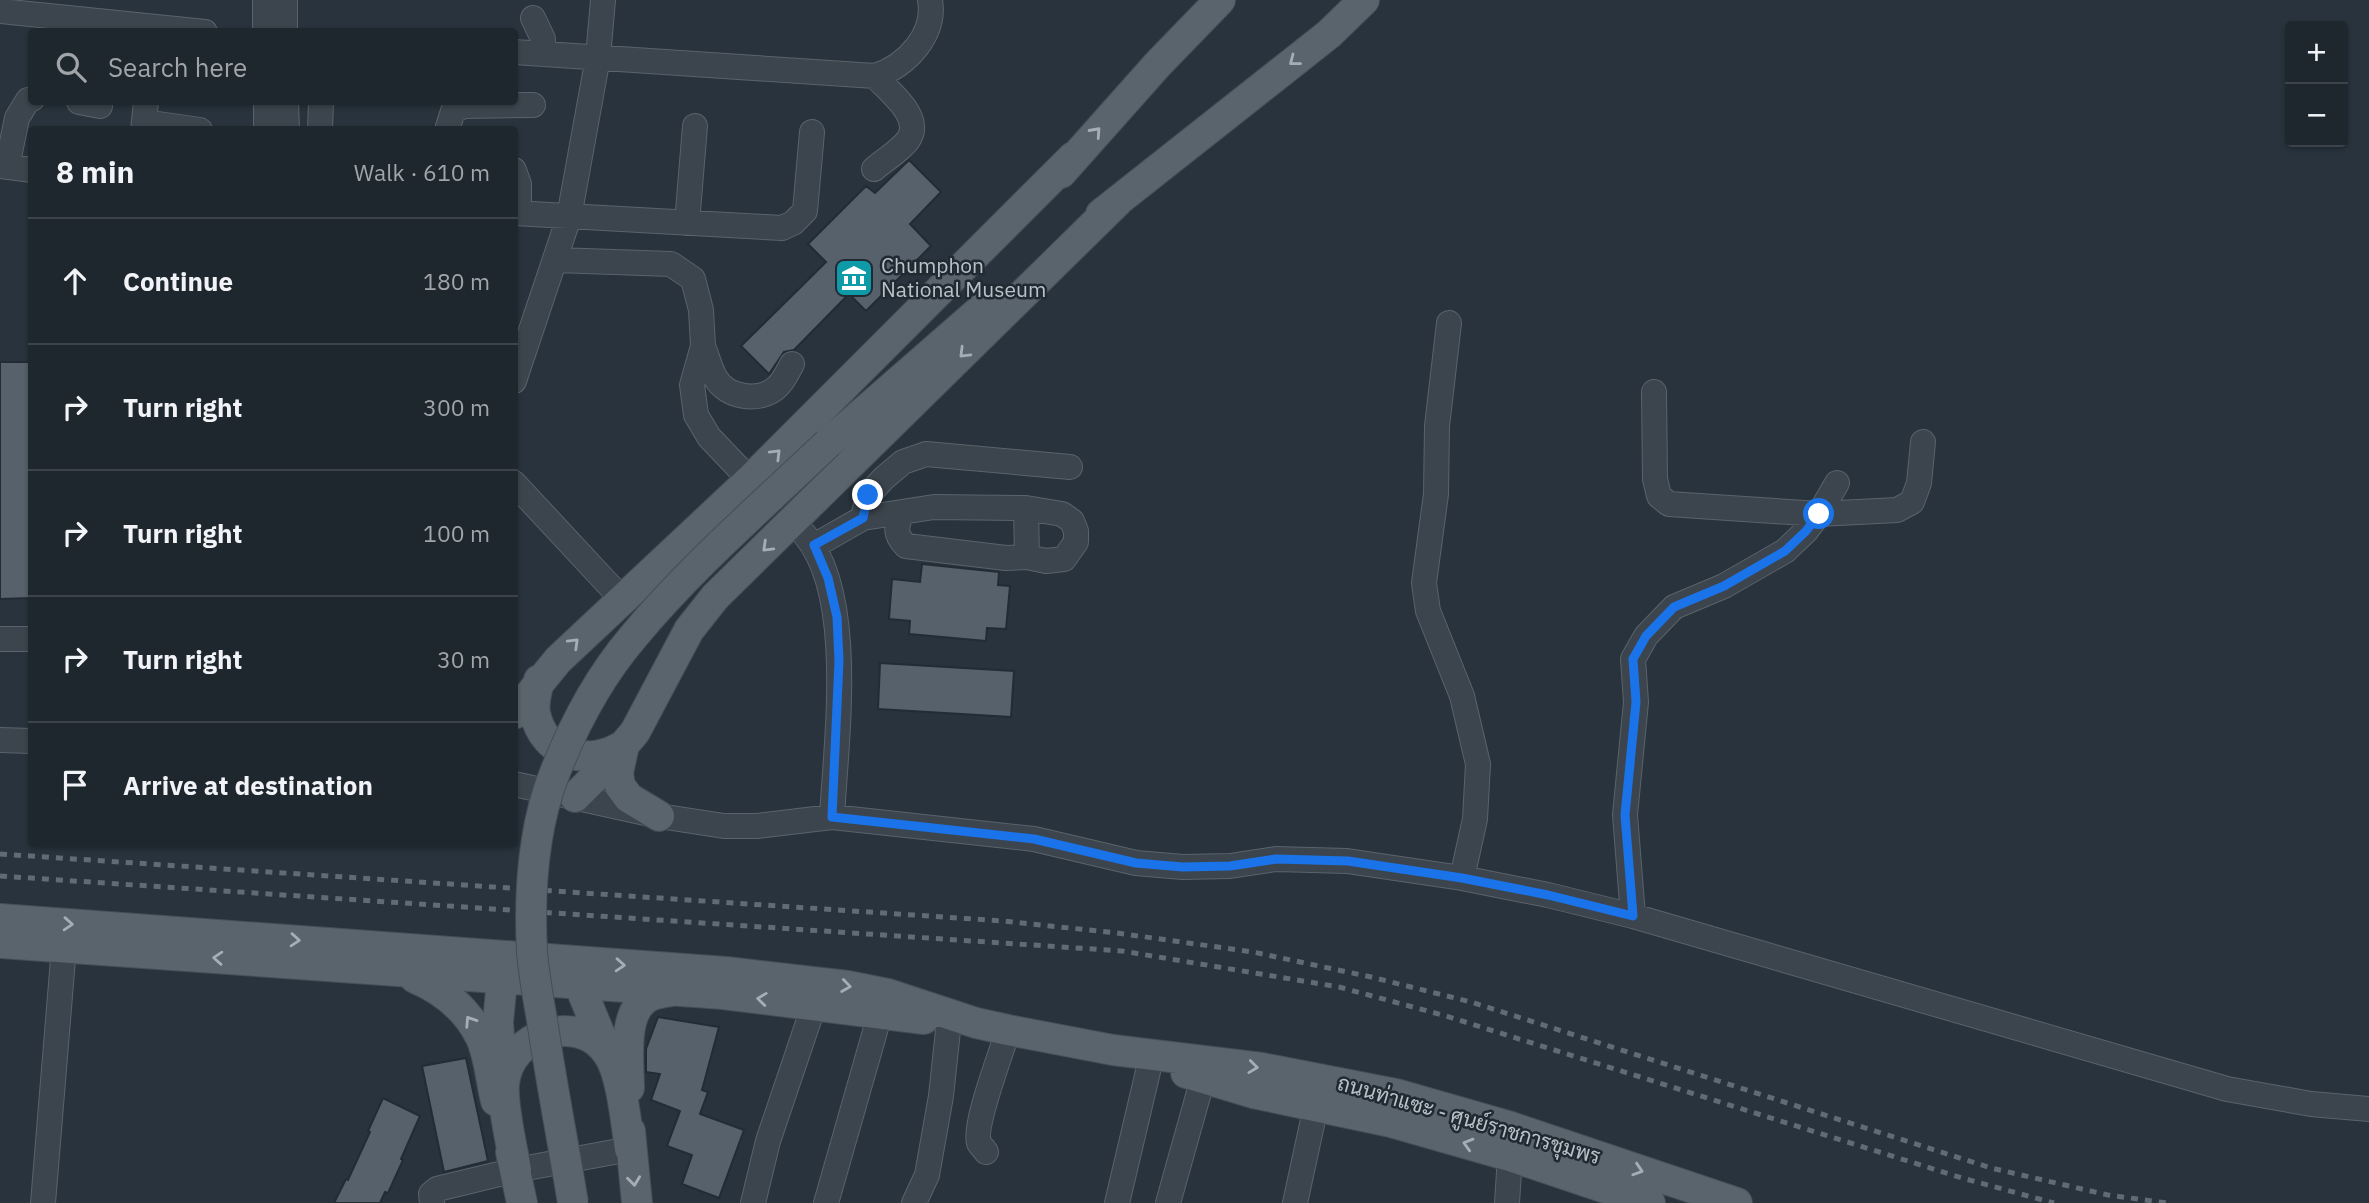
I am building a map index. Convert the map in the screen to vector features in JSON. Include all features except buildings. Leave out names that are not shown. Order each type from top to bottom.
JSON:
[{"type":"main road","points":[[518,723],[529,700],[621,598],[750,480],[1073,157],[1220,0]]},
{"type":"main road","points":[[1329,34],[1340,19],[1346,0]]},
{"type":"main road","points":[[573,1203],[548,1062],[533,954],[532,904],[535,857],[542,813],[554,775],[602,679],[631,639],[690,576],[828,443],[1020,276],[1329,34],[1364,0]]},
{"type":"main road","points":[[828,443],[993,259],[1073,157]]},
{"type":"main road","points":[[575,797],[635,732],[690,630],[715,597],[1117,202]]},
{"type":"main road","points":[[529,700],[538,724],[548,739],[563,751],[590,758],[618,749]]},
{"type":"main road","points":[[618,749],[620,786],[629,798],[659,816]]},
{"type":"main road","points":[[0,919],[578,973],[726,972],[848,986],[888,994],[963,1022]]},
{"type":"main road","points":[[0,943],[402,972],[503,967]]},
{"type":"main road","points":[[503,967],[498,1022],[503,1086],[522,1203]]},
{"type":"main road","points":[[402,972],[449,996],[463,1009],[481,1037],[516,1170]]},
{"type":"main road","points":[[578,973],[672,991],[963,1022]]},
{"type":"main road","points":[[578,973],[621,1097],[637,1203]]},
{"type":"main road","points":[[630,1149],[628,1034],[633,1016],[642,1002],[650,996],[672,991]]},
{"type":"main road","name":"ถนนท่าแซะ - ศูนย์ราชการชุมพร","points":[[963,1022],[1113,1050],[1262,1068],[1396,1094],[1650,1203]]},
{"type":"main road","points":[[503,1086],[514,1055],[526,1043],[540,1035],[556,1031],[576,1032],[594,1041],[608,1054]]},
{"type":"main road","name":"ถนนท่าแซะ - ศูนย์ราชการชุมพร","points":[[1113,1050],[1253,1093],[1391,1122],[1510,1142],[1737,1203]]},
{"type":"street","points":[[265,0],[265,28]]},
{"type":"street","points":[[285,0],[285,28]]},
{"type":"street","points":[[518,369],[569,217],[598,57],[603,0]]},
{"type":"street","points":[[518,52],[875,76],[898,64],[918,47],[929,29],[932,16],[930,0]]},
{"type":"street","points":[[0,12],[84,10],[148,28]]},
{"type":"street","points":[[533,18],[543,39],[541,54]]},
{"type":"street","points":[[874,169],[908,140],[913,127],[911,116],[875,76]]},
{"type":"street","points":[[13,168],[17,118],[28,100]]},
{"type":"street","points":[[266,105],[266,126]]},
{"type":"street","points":[[286,105],[287,126]]},
{"type":"street","points":[[320,126],[321,105]]},
{"type":"street","points":[[448,126],[453,111],[464,106],[533,105]]},
{"type":"street","points":[[144,118],[181,126]]},
{"type":"street","points":[[687,223],[695,126]]},
{"type":"street","points":[[518,213],[782,228],[793,223],[805,211],[812,132]]},
{"type":"street","points":[[518,181],[518,198]]},
{"type":"street","points":[[556,260],[671,264],[693,279],[701,310],[703,346],[715,379],[725,390],[740,397],[776,389],[792,364]]},
{"type":"street","points":[[1449,323],[1437,426],[1436,494],[1424,583],[1428,611],[1462,696],[1478,764],[1475,819],[1462,878]]},
{"type":"street","points":[[703,346],[692,385],[696,415],[709,437],[750,480]]},
{"type":"street","points":[[1654,392],[1655,479],[1659,496],[1669,504],[1819,514],[1897,510],[1912,502],[1919,483],[1923,442]]},
{"type":"street","points":[[863,518],[868,495],[884,478],[903,462],[926,454],[1070,467]]},
{"type":"street","points":[[1633,916],[1625,815],[1636,702],[1633,659],[1646,636],[1674,607],[1724,586],[1785,551],[1806,531],[1837,483]]},
{"type":"street","points":[[518,487],[621,598]]},
{"type":"street","points":[[814,545],[863,518],[934,507],[1026,508],[1062,514],[1072,521],[1076,542],[1064,559],[1046,561],[906,546],[898,538],[896,527],[902,513]]},
{"type":"street","points":[[1026,508],[1027,557]]},
{"type":"street","points":[[794,521],[814,545],[828,578],[837,617],[839,661],[832,817]]},
{"type":"street","points":[[0,639],[28,639]]},
{"type":"street","points":[[0,740],[28,741]]},
{"type":"street","points":[[518,785],[659,816],[724,826],[757,826],[832,817],[1034,839],[1136,863],[1206,866],[1276,859],[1309,859],[1348,861],[1462,878],[1633,916],[2227,1089],[2311,1104],[2369,1110]]},
{"type":"street","points":[[43,1203],[64,947]]},
{"type":"street","points":[[753,1203],[768,1141],[814,1005]]},
{"type":"street","points":[[826,1203],[880,1014]]},
{"type":"street","points":[[914,1203],[928,1175],[941,1096],[963,1022]]},
{"type":"street","points":[[986,1152],[979,1144],[984,1102],[1008,1030]]},
{"type":"street","points":[[1117,1203],[1150,1063]]},
{"type":"street","points":[[1168,1203],[1203,1077]]},
{"type":"street","points":[[1295,1203],[1316,1106]]},
{"type":"street","points":[[1507,1203],[1510,1142]]},
{"type":"street","points":[[432,1203],[431,1194],[437,1189],[516,1170],[630,1149]]},
{"type":"railway","points":[[0,854],[1003,921],[1117,933],[1253,952],[1471,1002],[1991,1168],[2108,1195],[2167,1203]]},
{"type":"railway","points":[[0,876],[1122,951],[1339,987],[1446,1016],[1962,1178],[2054,1203]]},
{"type":"place","name":"Chumphon National Museum","points":[[854,278]]},
{"type":"route","points":[[868,495],[863,518],[814,545],[828,578],[837,617],[839,661],[832,817],[1034,839],[1136,863],[1183,867],[1230,866],[1276,859],[1348,861],[1427,871],[1548,895],[1633,916],[1625,815],[1636,702],[1633,659],[1646,636],[1674,607],[1724,586],[1785,551],[1819,514]]}]
